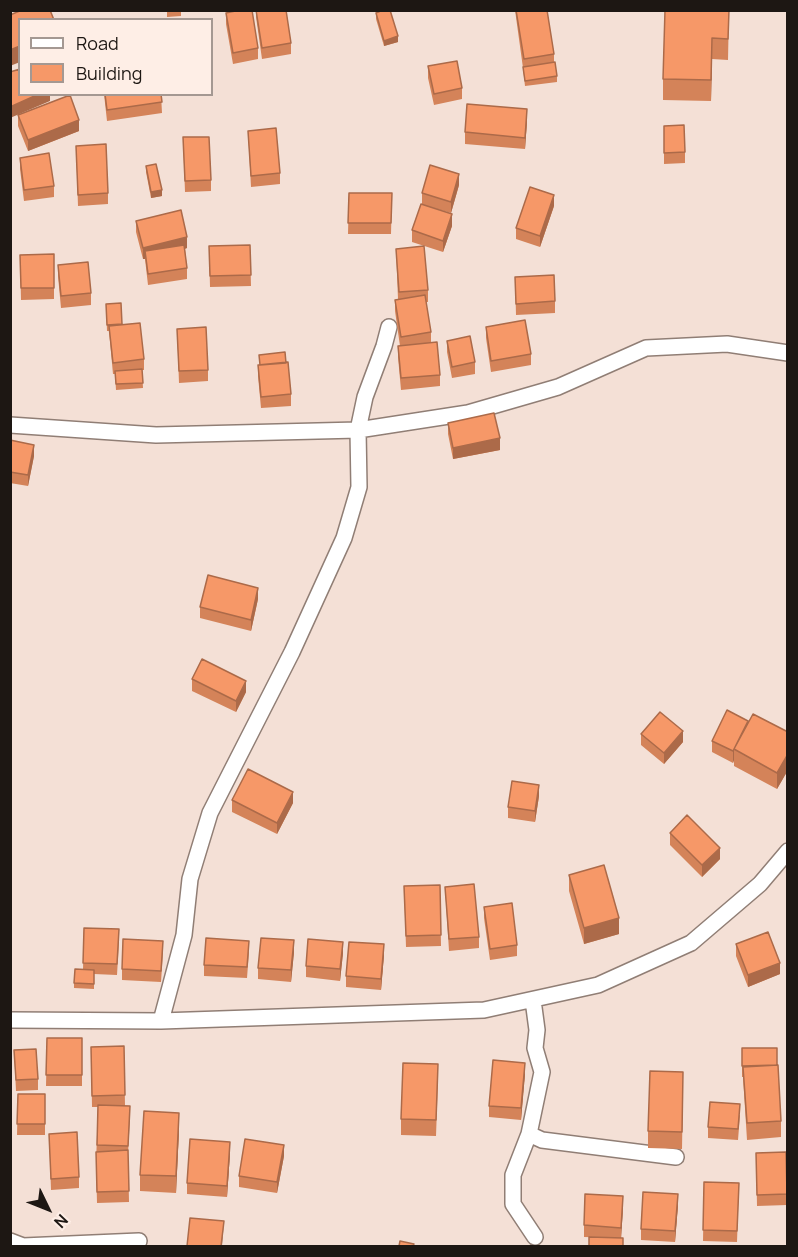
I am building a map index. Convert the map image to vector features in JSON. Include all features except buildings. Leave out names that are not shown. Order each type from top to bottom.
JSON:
[{"type":"street","points":[[161,1021],[184,935],[190,879],[210,813],[292,652],[344,538],[359,487],[358,430],[365,398],[389,327]]},
{"type":"street","points":[[10,424],[156,435],[358,430],[468,413],[558,387],[646,348],[727,344],[788,353]]},
{"type":"street","points":[[10,1020],[161,1021],[484,1010],[533,1000],[598,985],[691,943],[760,884],[788,851]]},
{"type":"street","points":[[533,1000],[537,1030],[535,1048],[542,1072],[529,1134],[513,1175],[513,1204],[535,1237]]},
{"type":"street","points":[[529,1134],[543,1140],[676,1157]]},
{"type":"street","points":[[10,1241],[23,1246],[139,1241]]}]
